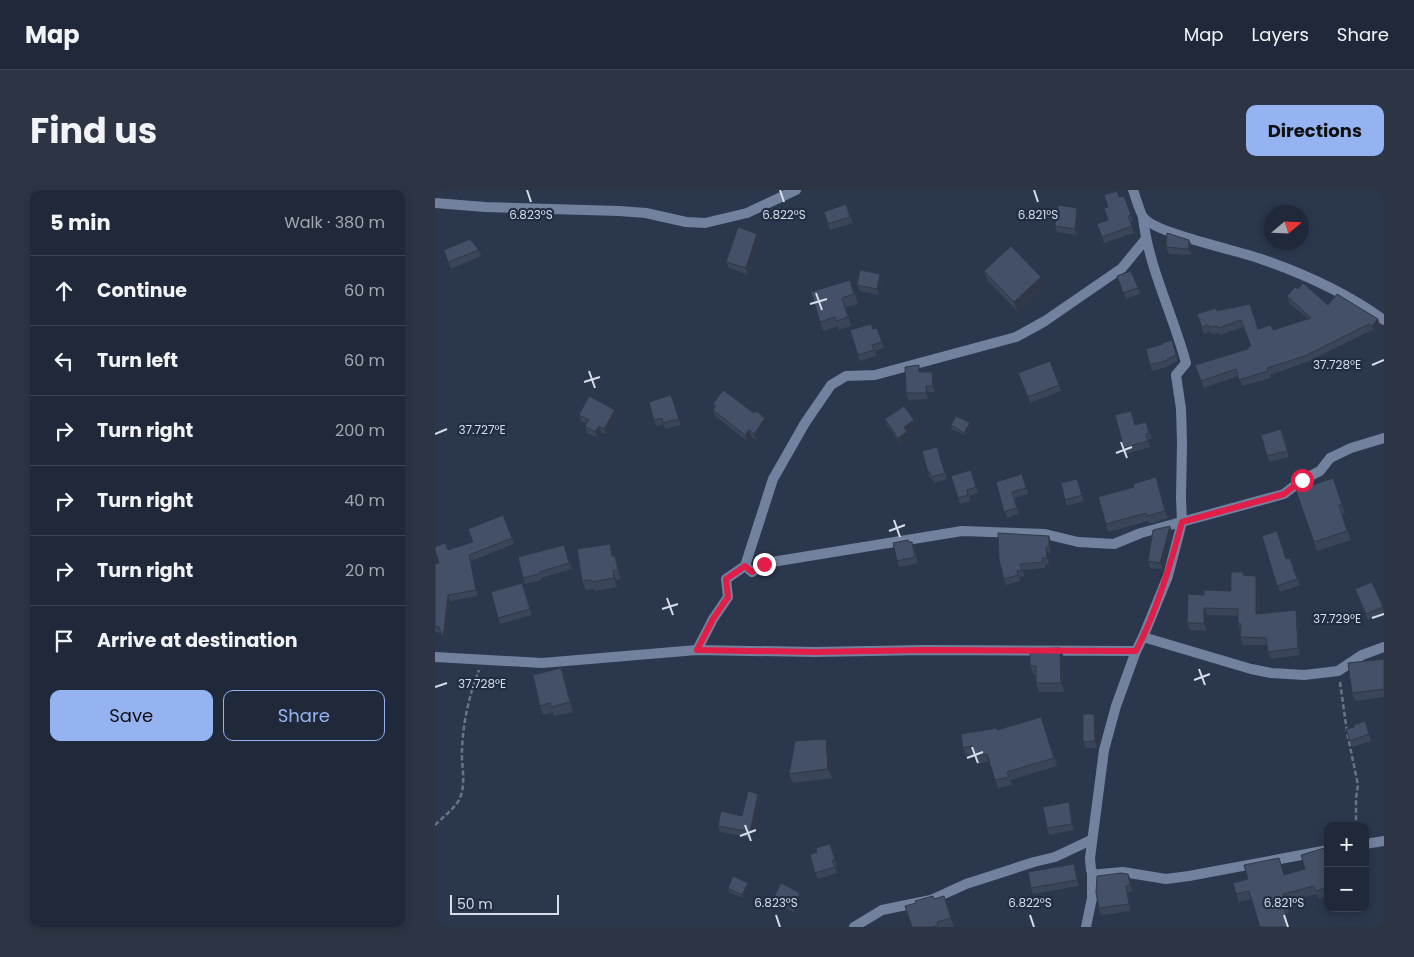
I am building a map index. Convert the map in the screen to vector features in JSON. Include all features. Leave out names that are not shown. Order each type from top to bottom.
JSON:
[{"type":"street","points":[[435,203],[485,207],[619,211],[645,213],[685,222],[705,223],[747,213],[796,190]]},
{"type":"street","points":[[1086,927],[1092,898],[1091,840],[1105,750],[1115,706],[1167,576],[1182,522],[1181,409],[1176,375],[1186,363],[1179,336],[1164,302],[1145,240],[1143,218],[1133,190]]},
{"type":"street","points":[[1143,218],[1159,228],[1259,258],[1333,289],[1384,320]]},
{"type":"street","points":[[697,650],[713,619],[728,597],[726,579],[745,566],[773,479],[805,423],[831,385],[846,376],[875,375],[1017,337],[1045,321],[1122,268],[1145,240]]},
{"type":"street","points":[[745,566],[752,572],[772,562],[962,531],[1045,534],[1078,542],[1114,544],[1141,533],[1284,494],[1302,480],[1320,471],[1330,458],[1365,443],[1384,438]]},
{"type":"street","points":[[1143,637],[1231,664],[1271,673],[1304,675],[1338,671],[1361,656],[1384,648]]},
{"type":"street","points":[[435,657],[542,663],[697,650],[815,652],[925,650],[1136,651]]},
{"type":"street","points":[[854,927],[883,910],[931,900],[966,884],[1055,857],[1091,840]]},
{"type":"street","points":[[1369,843],[1384,841]]},
{"type":"street","points":[[1092,872],[1096,876],[1123,872],[1166,879],[1217,872],[1324,851]]},
{"type":"path","points":[[435,825],[451,810],[459,799],[463,783],[462,752],[465,720],[471,690],[483,660]]},
{"type":"path","points":[[1338,671],[1357,786],[1356,822]]},
{"type":"building","points":[[1117,191],[1119,197],[1124,196],[1131,215],[1128,216],[1132,226],[1102,237],[1097,224],[1108,220],[1104,208],[1108,207],[1104,195]]},
{"type":"building","points":[[846,204],[850,217],[828,224],[824,212]]},
{"type":"building","points":[[1058,205],[1077,208],[1075,229],[1055,226]]},
{"type":"building","points":[[738,227],[757,234],[746,268],[726,262]]},
{"type":"building","points":[[1167,233],[1189,240],[1189,249],[1166,247]]},
{"type":"building","points":[[470,239],[479,250],[448,262],[444,250]]},
{"type":"building","points":[[1011,246],[1041,277],[1014,302],[984,271]]},
{"type":"building","points":[[860,270],[880,274],[877,289],[857,285]]},
{"type":"building","points":[[1131,271],[1138,288],[1123,293],[1117,276]]},
{"type":"building","points":[[850,280],[854,294],[842,298],[848,317],[836,321],[835,317],[820,322],[811,292]]},
{"type":"building","points":[[1303,283],[1328,305],[1337,294],[1378,319],[1372,326],[1369,324],[1305,356],[1267,368],[1268,371],[1239,380],[1236,369],[1201,381],[1195,365],[1248,349],[1251,346],[1241,320],[1218,328],[1217,326],[1209,327],[1208,325],[1202,327],[1197,314],[1216,308],[1217,311],[1250,304],[1258,329],[1271,325],[1273,330],[1311,318],[1287,296],[1295,287],[1298,289]]},
{"type":"building","points":[[871,324],[873,329],[877,328],[882,342],[872,345],[874,350],[858,355],[850,330]]},
{"type":"building","points":[[1172,340],[1176,355],[1168,360],[1150,365],[1146,349]]},
{"type":"building","points":[[1050,361],[1059,385],[1028,397],[1018,373]]},
{"type":"building","points":[[919,365],[919,372],[932,372],[933,386],[926,386],[926,393],[906,393],[905,367]]},
{"type":"building","points":[[723,390],[754,413],[756,411],[765,418],[754,434],[749,430],[745,435],[713,410],[716,406],[713,404]]},
{"type":"building","points":[[671,395],[679,419],[663,423],[662,418],[654,420],[649,402]]},
{"type":"building","points":[[589,396],[615,410],[604,429],[599,426],[595,432],[585,426],[589,420],[579,415]]},
{"type":"building","points":[[904,406],[914,420],[904,427],[907,432],[898,438],[885,419]]},
{"type":"building","points":[[1131,411],[1135,425],[1146,422],[1149,433],[1146,434],[1148,441],[1124,448],[1115,415]]},
{"type":"building","points":[[956,416],[970,423],[964,433],[951,425]]},
{"type":"building","points":[[1281,429],[1287,451],[1267,456],[1261,435]]},
{"type":"building","points":[[937,447],[945,473],[932,477],[930,472],[928,472],[922,451]]},
{"type":"building","points":[[971,470],[976,487],[967,490],[968,495],[958,498],[951,476]]},
{"type":"building","points":[[1022,474],[1026,488],[1012,492],[1017,508],[1004,512],[996,482]]},
{"type":"building","points":[[1156,477],[1165,511],[1147,516],[1146,513],[1106,524],[1098,497],[1134,487],[1133,484]]},
{"type":"building","points":[[1333,478],[1342,504],[1339,505],[1347,531],[1314,542],[1296,491]]},
{"type":"building","points":[[1077,479],[1082,495],[1065,500],[1061,483]]},
{"type":"building","points":[[503,515],[512,538],[469,555],[476,590],[448,595],[443,638],[439,627],[435,627],[435,564],[439,563],[435,547],[445,543],[448,550],[473,542],[468,529]]},
{"type":"building","points":[[1170,526],[1160,563],[1148,561],[1153,530]]},
{"type":"building","points":[[1277,531],[1286,559],[1290,558],[1297,579],[1277,586],[1262,536]]},
{"type":"building","points":[[998,533],[1049,536],[1049,547],[1046,547],[1047,558],[1042,558],[1043,562],[1020,564],[1022,570],[1017,571],[1018,575],[1004,579],[999,560]]},
{"type":"building","points":[[908,540],[912,542],[915,557],[897,561],[893,543]]},
{"type":"building","points":[[610,544],[612,556],[615,556],[618,570],[613,571],[614,578],[592,582],[591,580],[582,581],[577,549]]},
{"type":"building","points":[[564,545],[569,563],[523,578],[518,557]]},
{"type":"building","points":[[1231,572],[1243,572],[1243,575],[1256,576],[1256,614],[1296,610],[1298,648],[1268,652],[1266,638],[1240,637],[1241,624],[1238,623],[1238,609],[1204,608],[1204,623],[1187,623],[1188,594],[1204,595],[1204,590],[1231,591]]},
{"type":"building","points":[[1372,582],[1383,607],[1366,614],[1355,589]]},
{"type":"building","points":[[522,583],[530,609],[498,618],[491,592]]},
{"type":"building","points":[[1060,648],[1061,683],[1036,683],[1036,666],[1030,666],[1030,649]]},
{"type":"building","points":[[1384,659],[1384,689],[1352,693],[1348,663]]},
{"type":"building","points":[[561,668],[570,702],[551,707],[550,703],[540,706],[533,675]]},
{"type":"building","points":[[1083,714],[1094,714],[1095,741],[1083,742]]},
{"type":"building","points":[[1041,717],[1054,758],[1007,772],[1009,777],[995,780],[987,754],[974,756],[972,746],[963,748],[961,734],[997,728],[997,730]]},
{"type":"building","points":[[1365,721],[1369,734],[1350,741],[1346,729]]},
{"type":"building","points":[[826,739],[828,769],[789,774],[795,741]]},
{"type":"building","points":[[748,791],[758,794],[750,832],[718,826],[721,811],[742,816]]},
{"type":"building","points":[[1069,802],[1072,824],[1047,828],[1043,807]]},
{"type":"building","points":[[830,844],[835,867],[815,873],[810,855],[817,852],[816,848]]},
{"type":"building","points":[[1324,848],[1324,888],[1316,891],[1314,886],[1283,894],[1289,927],[1260,927],[1249,891],[1236,894],[1233,883],[1248,879],[1244,865],[1279,858],[1284,875],[1305,869],[1301,855]]},
{"type":"building","points":[[1074,864],[1077,880],[1031,888],[1028,872]]},
{"type":"building","points":[[1128,874],[1130,885],[1126,886],[1129,904],[1099,908],[1096,893],[1097,876]]},
{"type":"building","points":[[733,876],[748,883],[742,895],[728,888]]},
{"type":"building","points":[[781,883],[800,893],[793,907],[774,897]]},
{"type":"building","points":[[933,896],[934,899],[944,896],[951,918],[937,922],[938,925],[932,927],[912,927],[905,906]]},
{"type":"route","points":[[764,564],[752,572],[745,566],[726,579],[728,597],[713,619],[697,650],[815,652],[925,650],[1136,651],[1167,576],[1182,522],[1284,494],[1302,480]]}]
